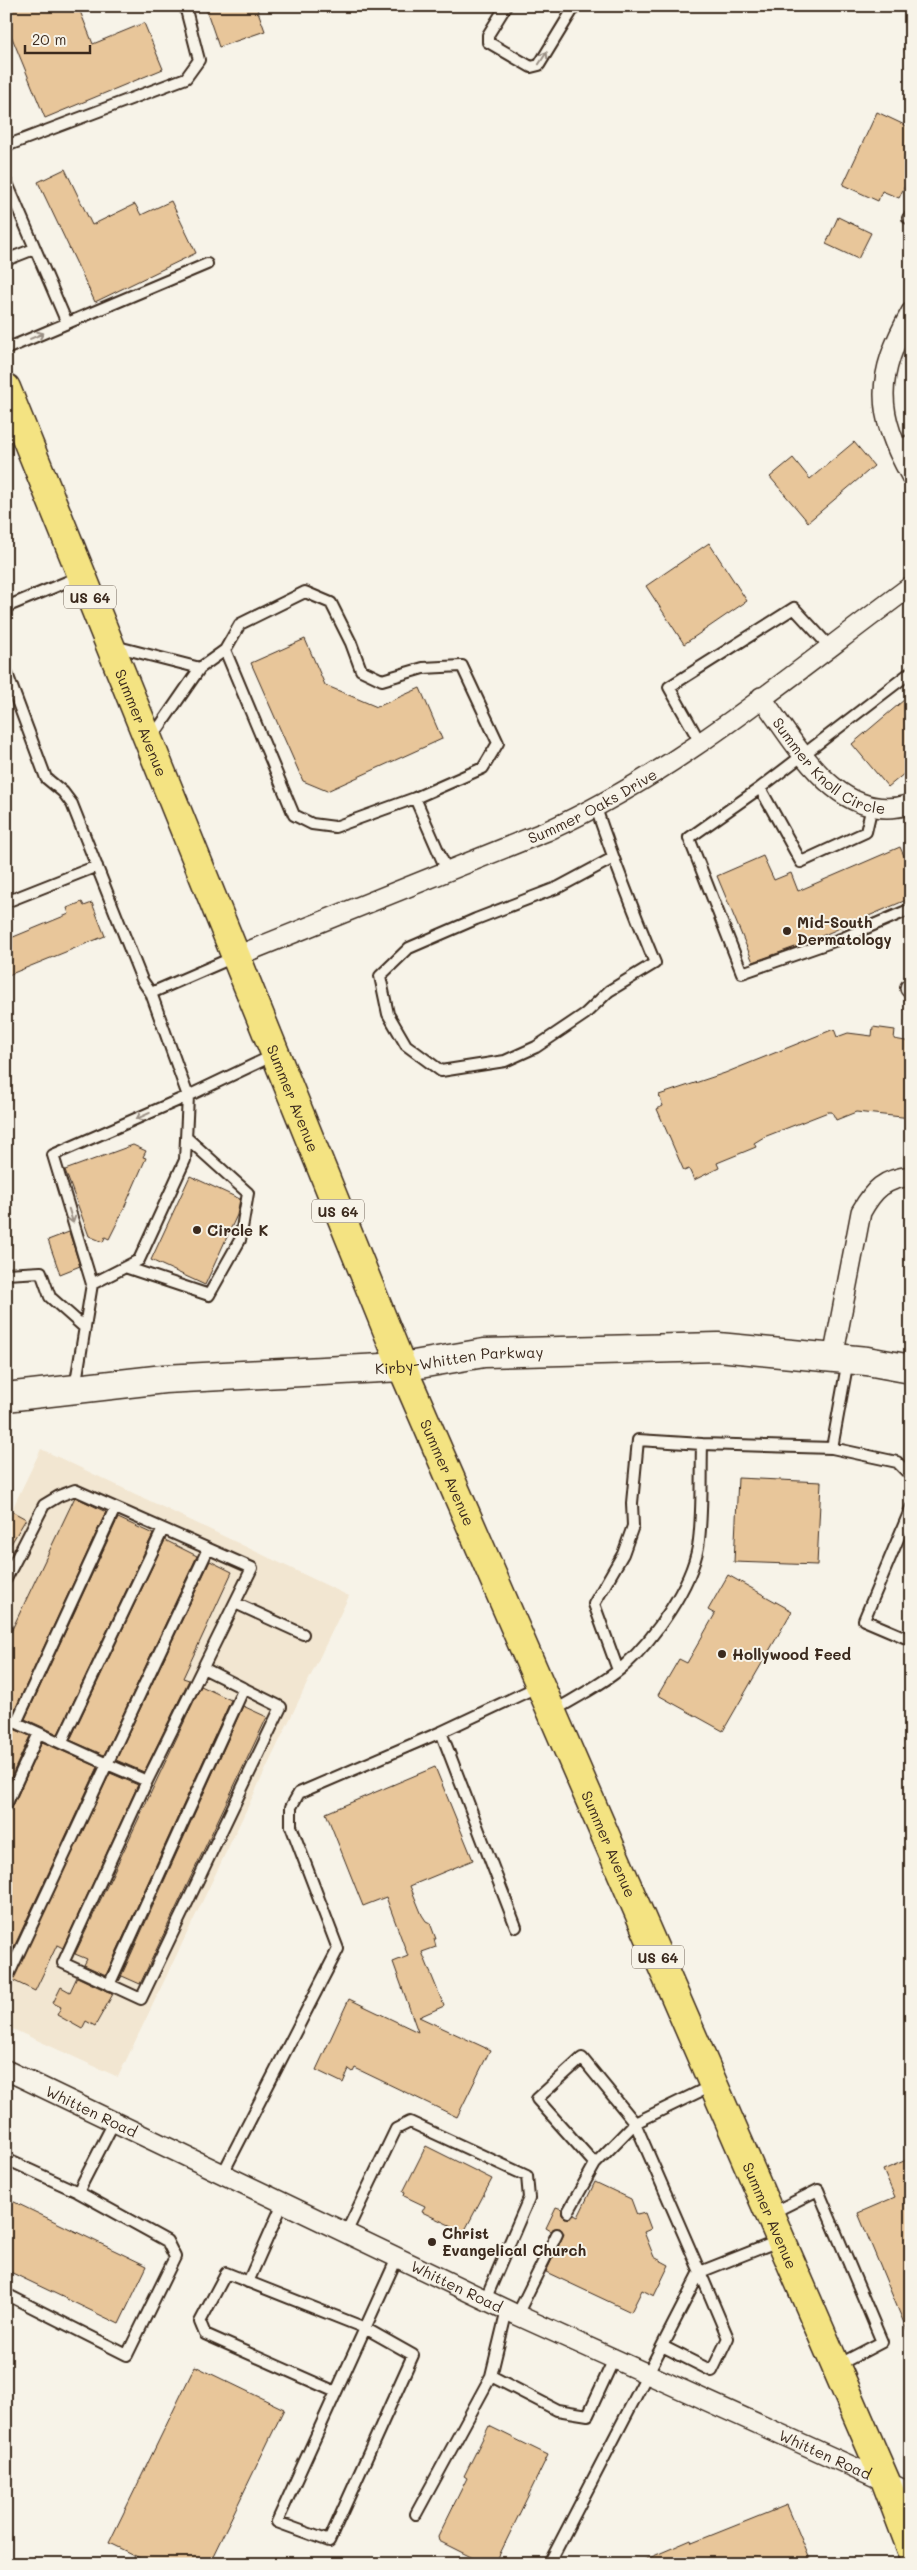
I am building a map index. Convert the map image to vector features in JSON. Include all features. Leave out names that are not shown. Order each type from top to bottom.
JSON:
[{"type":"main road","name":"Summer Avenue","points":[[6,388],[234,957],[402,1367],[886,2482],[911,2548]]},
{"type":"main road","name":"Kirby-Whitten Parkway","points":[[6,1397],[164,1379],[402,1367],[484,1353],[718,1347],[841,1358],[911,1370]]},
{"type":"street","points":[[911,312],[896,339],[885,371],[884,399],[886,422],[903,444],[911,476]]},
{"type":"street","name":"Summer Oaks Drive","points":[[234,957],[447,871],[596,808],[700,744],[911,586]]},
{"type":"street","name":"Summer Knoll Circle","points":[[761,697],[805,756],[836,791],[850,800],[872,806],[899,808],[911,804]]},
{"type":"street","points":[[841,1358],[861,1212],[873,1191],[896,1178],[911,1176]]},
{"type":"street","name":"Whitten Road","points":[[6,2070],[485,2300],[911,2493]]},
{"type":"lane","points":[[6,146],[186,78],[199,60],[184,6]]},
{"type":"lane","points":[[506,6],[488,35],[488,42],[531,67],[539,65],[575,6]]},
{"type":"lane","points":[[6,182],[67,323]]},
{"type":"lane","points":[[6,260],[34,249]]},
{"type":"lane","points":[[6,349],[207,264]]},
{"type":"lane","points":[[6,607],[82,576]]},
{"type":"lane","points":[[148,743],[200,668],[225,650],[240,624],[305,592],[331,603],[351,643],[361,670],[382,680],[423,668],[462,666],[498,743],[483,768],[415,798],[335,827],[312,824],[294,815],[225,650]]},
{"type":"lane","points":[[700,744],[669,687],[794,608],[829,646]]},
{"type":"lane","points":[[109,644],[200,668]]},
{"type":"lane","points":[[6,671],[46,778],[63,792],[72,804],[142,980],[151,993],[188,1096],[188,1140],[185,1160],[138,1260],[92,1284]]},
{"type":"lane","points":[[911,672],[805,756],[689,838],[742,973],[843,938],[911,909]]},
{"type":"lane","points":[[760,788],[801,862],[866,832],[872,806]]},
{"type":"lane","points":[[415,798],[447,871]]},
{"type":"lane","points":[[596,808],[613,858],[655,963],[609,991],[559,1034],[505,1061],[441,1071],[406,1045],[388,1014],[380,976],[409,948],[476,919],[559,887],[613,858]]},
{"type":"lane","points":[[6,902],[96,866]]},
{"type":"lane","points":[[151,993],[234,957]]},
{"type":"lane","points":[[75,1389],[92,1284],[53,1155],[188,1096],[274,1054]]},
{"type":"lane","points":[[125,1267],[209,1295],[240,1240],[248,1193],[188,1140]]},
{"type":"lane","points":[[6,1274],[41,1272],[50,1297],[85,1328]]},
{"type":"lane","points":[[832,1448],[841,1358]]},
{"type":"lane","points":[[618,1670],[594,1604],[623,1554],[633,1526],[632,1503],[638,1440],[832,1448],[897,1462],[911,1476]]},
{"type":"lane","points":[[552,1712],[618,1670],[648,1642],[670,1609],[692,1569],[698,1546],[702,1444]]},
{"type":"lane","points":[[6,1579],[44,1505],[58,1496],[75,1490],[252,1568],[147,1781],[63,1963],[141,1999],[281,1707],[203,1668]]},
{"type":"lane","points":[[16,1723],[115,1508]]},
{"type":"lane","points":[[911,1508],[864,1620],[911,1640]]},
{"type":"lane","points":[[61,1743],[163,1529]]},
{"type":"lane","points":[[6,1973],[9,1974],[208,1549]]},
{"type":"lane","points":[[235,1603],[303,1634]]},
{"type":"lane","points":[[222,2175],[338,1949],[291,1826],[291,1807],[299,1793],[441,1732],[539,1686]]},
{"type":"lane","points":[[109,1984],[244,1688]]},
{"type":"lane","points":[[6,1718],[147,1781]]},
{"type":"lane","points":[[441,1732],[516,1926]]},
{"type":"lane","points":[[6,1805],[39,1734]]},
{"type":"lane","points":[[594,2164],[537,2098],[582,2058],[635,2122],[728,2338],[712,2371],[662,2346]]},
{"type":"lane","points":[[568,2212],[594,2164],[635,2122],[714,2085]]},
{"type":"lane","points":[[78,2192],[114,2122]]},
{"type":"lane","points":[[346,2233],[396,2129],[410,2122],[527,2176],[529,2198],[485,2300]]},
{"type":"lane","points":[[6,2159],[78,2192],[166,2241],[175,2257],[127,2355],[6,2294]]},
{"type":"lane","points":[[769,2214],[818,2190],[882,2342],[836,2366]]},
{"type":"lane","points":[[248,2282],[283,2203]]},
{"type":"lane","points":[[416,2514],[491,2376],[512,2312],[557,2234]]},
{"type":"lane","points":[[549,2564],[700,2272],[781,2240]]},
{"type":"lane","points":[[336,2392],[205,2334],[200,2322],[226,2273],[365,2328],[413,2355],[329,2541],[277,2522],[336,2392],[365,2328],[397,2258]]},
{"type":"lane","points":[[491,2376],[557,2410],[588,2415],[614,2359]]},
{"type":"lane","points":[[901,2564],[911,2560]]},
{"type":"shaded area","points":[[41,1449],[349,1596],[118,2077],[6,2026],[6,1522]]},
{"type":"building","points":[[6,6],[78,6],[93,44],[144,23],[163,69],[45,118],[6,23]]},
{"type":"building","points":[[205,6],[256,6],[265,31],[219,47]]},
{"type":"building","points":[[877,112],[911,128],[911,173],[899,198],[882,191],[878,201],[843,185]]},
{"type":"building","points":[[65,169],[92,225],[135,204],[141,215],[171,201],[196,253],[95,302],[38,182]]},
{"type":"building","points":[[838,217],[871,233],[858,259],[826,244]]},
{"type":"building","points":[[854,442],[874,466],[808,522],[770,477],[793,458],[810,479]]},
{"type":"building","points":[[709,543],[747,601],[684,644],[646,586]]},
{"type":"building","points":[[305,639],[325,685],[377,707],[420,688],[442,739],[327,791],[303,781],[251,663]]},
{"type":"building","points":[[911,694],[911,768],[888,787],[852,744]]},
{"type":"building","name":"Mid-South Dermatology","points":[[900,847],[911,871],[911,898],[798,946],[753,962],[717,876],[763,856],[774,880],[791,873],[798,891]]},
{"type":"building","points":[[82,902],[84,906],[92,903],[105,936],[6,976],[6,940],[69,914],[67,908]]},
{"type":"building","points":[[873,1027],[895,1030],[894,1039],[911,1042],[911,1118],[856,1112],[836,1120],[832,1112],[828,1112],[764,1137],[754,1143],[756,1147],[717,1163],[719,1168],[694,1180],[689,1169],[684,1171],[657,1109],[663,1106],[659,1095],[725,1073],[834,1029],[837,1037],[848,1033],[872,1036]]},
{"type":"building","points":[[133,1145],[146,1151],[143,1157],[146,1158],[109,1239],[105,1237],[103,1242],[89,1236],[65,1170]]},
{"type":"building","name":"Circle K","points":[[190,1176],[240,1199],[237,1215],[205,1285],[151,1260]]},
{"type":"building","points":[[69,1232],[80,1266],[60,1274],[48,1240]]},
{"type":"building","points":[[738,1478],[821,1482],[817,1565],[734,1562]]},
{"type":"building","points":[[75,1497],[106,1512],[13,1714],[6,1711],[6,1642]]},
{"type":"building","points":[[6,1508],[26,1519],[6,1552]]},
{"type":"building","points":[[118,1518],[153,1534],[58,1734],[25,1719]]},
{"type":"building","points":[[165,1540],[197,1556],[104,1755],[70,1740]]},
{"type":"building","points":[[210,1561],[232,1572],[183,1678],[189,1680],[144,1772],[116,1760]]},
{"type":"building","points":[[728,1575],[792,1611],[723,1731],[658,1695],[679,1659],[687,1663],[715,1614],[708,1610]]},
{"type":"building","points":[[201,1686],[231,1700],[106,1975],[84,1965],[87,1959],[75,1954]]},
{"type":"building","points":[[243,1706],[267,1717],[140,1984],[122,1976],[119,1981]]},
{"type":"building","points":[[6,1726],[30,1736],[6,1788]]},
{"type":"building","points":[[42,1742],[98,1767],[6,1964],[6,1812],[12,1808]]},
{"type":"building","points":[[435,1767],[473,1860],[410,1886],[422,1915],[430,1923],[436,1939],[434,1939],[436,1947],[422,1952],[444,2006],[419,2017],[490,2050],[457,2117],[355,2068],[353,2072],[349,2069],[343,2083],[316,2070],[349,1999],[418,2032],[393,1962],[408,1956],[386,1897],[363,1906],[326,1813]]},
{"type":"building","points":[[110,1773],[138,1785],[63,1948],[57,1945],[35,1991],[12,1980]]},
{"type":"building","points":[[77,1977],[113,1994],[95,2026],[86,2021],[82,2029],[57,2015],[61,2007],[53,2003],[61,1987],[70,1992]]},
{"type":"building","points":[[426,2146],[492,2179],[464,2232],[422,2212],[425,2206],[404,2196],[405,2193],[403,2192]]},
{"type":"building","points":[[911,2158],[911,2340],[858,2213],[895,2197],[883,2170]]},
{"type":"building","points":[[595,2182],[631,2199],[637,2215],[645,2213],[651,2229],[644,2232],[654,2257],[669,2265],[654,2296],[642,2290],[631,2312],[546,2272],[564,2234],[560,2228],[551,2231],[546,2228],[556,2207],[562,2209],[562,2215],[565,2218],[574,2215],[578,2217]]},
{"type":"building","points":[[6,2198],[147,2266],[119,2324],[6,2270]]},
{"type":"building","points":[[195,2366],[284,2409],[209,2564],[152,2564],[109,2543]]},
{"type":"building","points":[[489,2426],[548,2455],[495,2564],[485,2564],[439,2541],[438,2537],[467,2478],[464,2476]]},
{"type":"building","points":[[787,2505],[812,2564],[635,2564],[691,2540],[692,2543]]},
{"type":"place","name":"Mid-South Dermatology","points":[[787,931]]},
{"type":"place","name":"Circle K","points":[[197,1230]]},
{"type":"place","name":"Hollywood Feed","points":[[722,1654]]},
{"type":"place","name":"Christ Evangelical Church","points":[[432,2242]]}]
